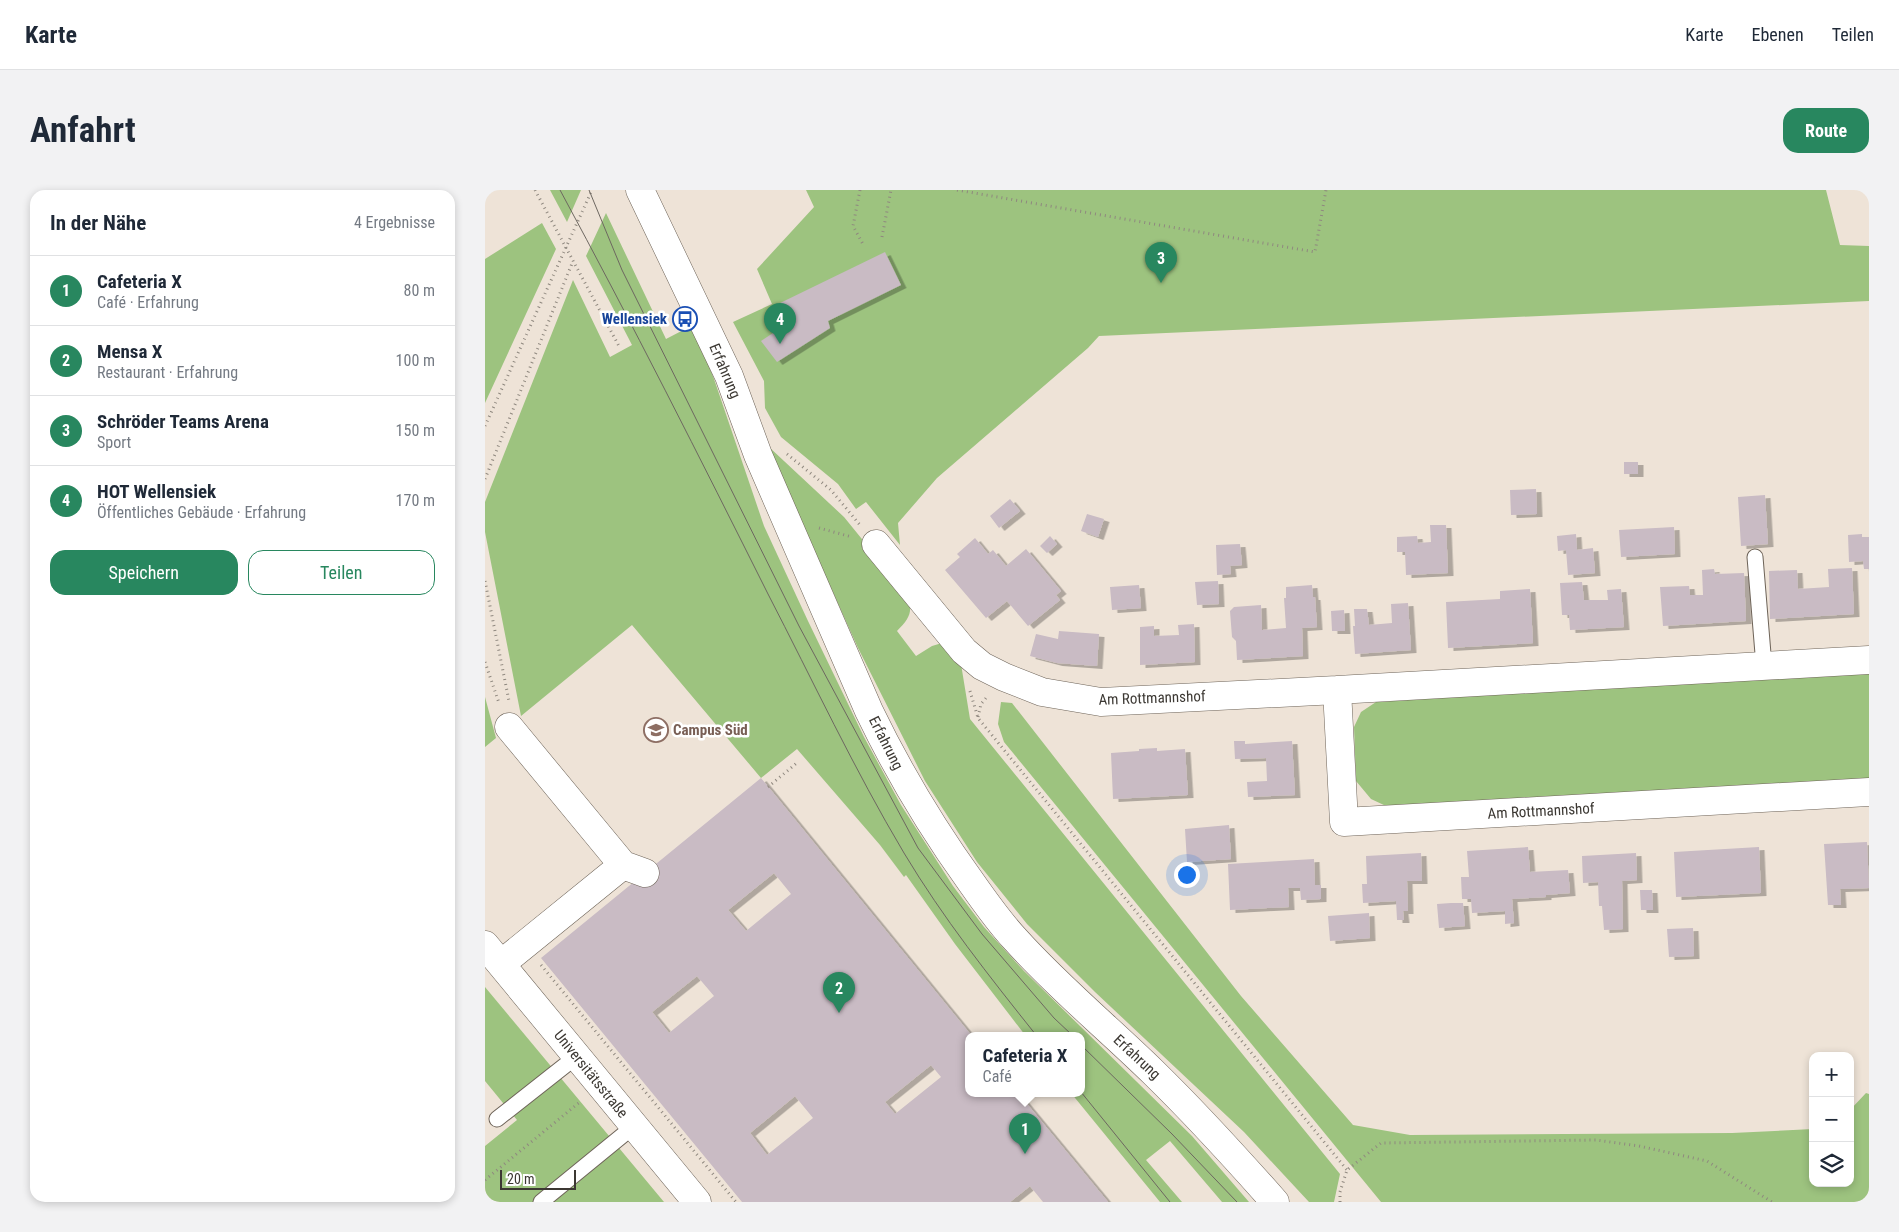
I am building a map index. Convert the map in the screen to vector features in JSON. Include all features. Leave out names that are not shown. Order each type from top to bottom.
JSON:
[{"type":"street","name":"Erfahrung","points":[[640,190],[729,376],[757,455],[853,675],[889,752],[952,856],[1015,939],[1069,994],[1153,1072],[1234,1156],[1275,1202]]},
{"type":"street","name":"Am Rottmannshof","points":[[876,544],[926,624],[982,666],[1042,692],[1101,702],[1869,660]]},
{"type":"street","name":"Am Rottmannshof","points":[[1337,690],[1344,822],[1869,792]]},
{"type":"street","points":[[493,955],[525,945],[634,869],[509,727]]},
{"type":"street","name":"Universitätsstraße","points":[[493,955],[697,1202]]},
{"type":"lane","points":[[1755,557],[1764,666]]},
{"type":"lane","points":[[497,1119],[577,1056]]},
{"type":"lane","points":[[541,1202],[634,1126]]},
{"type":"path","points":[[535,190],[620,348]]},
{"type":"path","points":[[485,426],[592,190]]},
{"type":"path","points":[[860,190],[853,226],[864,246]]},
{"type":"path","points":[[882,237],[891,190]]},
{"type":"path","points":[[957,190],[1315,252],[1326,190]]},
{"type":"path","points":[[485,480],[573,260]]},
{"type":"path","points":[[781,449],[831,490],[876,544]]},
{"type":"path","points":[[785,517],[876,544]]},
{"type":"path","points":[[485,581],[511,710],[509,727]]},
{"type":"path","points":[[963,651],[972,702],[978,718],[1347,1170]]},
{"type":"path","points":[[485,662],[509,727]]},
{"type":"path","points":[[768,787],[798,762]]},
{"type":"path","points":[[525,945],[736,1202]]},
{"type":"path","points":[[485,1180],[600,1085]]},
{"type":"path","points":[[1340,1202],[1340,1192],[1347,1170],[1381,1143],[1597,1140],[1639,1146],[1707,1161],[1772,1202]]},
{"type":"green space","points":[[550,190],[581,190],[567,222]]},
{"type":"green space","points":[[806,190],[1826,190],[1840,245],[1869,246],[1869,301],[1099,336],[1088,348],[937,478],[898,523],[900,545],[866,502],[856,509],[838,484],[781,437],[765,408],[764,381],[733,322],[772,304],[757,269],[814,207]]},
{"type":"green space","points":[[606,213],[666,339],[693,325],[714,379],[764,526],[808,621],[864,737],[901,805],[953,886],[984,927],[1024,971],[1192,1136],[1249,1202],[1222,1202],[1170,1141],[1146,1160],[1182,1202],[1160,1202],[1074,1097],[1085,1097],[1085,1032],[1023,1032],[955,944],[906,875],[904,877],[880,845],[797,749],[761,778],[632,625],[521,716],[485,532],[485,502],[573,280],[610,357],[632,345],[586,256]]},
{"type":"green space","points":[[542,223],[556,249],[485,403],[485,259]]},
{"type":"green space","points":[[769,447],[844,517],[905,592],[910,604],[910,613],[897,631],[916,656],[932,646],[942,643],[961,664],[970,719],[1340,1174],[1334,1202],[1309,1202],[1244,1132],[1095,992],[1027,924],[977,862],[925,781],[858,648]]},
{"type":"green space","points":[[1869,672],[1869,780],[1386,806],[1371,799],[1356,781],[1354,727],[1361,712],[1376,702]]},
{"type":"green space","points":[[485,697],[496,738],[485,747]]},
{"type":"green space","points":[[1001,702],[1012,703],[1241,996],[1353,1125],[1410,1135],[1732,1133],[1809,1129],[1809,1187],[1854,1187],[1854,1106],[1866,1093],[1869,1094],[1869,1202],[1381,1202],[1004,742],[998,724]]},
{"type":"green space","points":[[485,987],[664,1202],[485,1202],[485,1146],[517,1120],[485,1081]]},
{"type":"building","points":[[885,252],[901,285],[828,321],[830,328],[777,362],[761,341],[785,325],[776,305]]},
{"type":"building","points":[[1624,462],[1638,462],[1638,474],[1624,474]]},
{"type":"building","points":[[1536,489],[1537,514],[1511,515],[1510,490]]},
{"type":"building","points":[[1765,495],[1768,544],[1741,546],[1738,497]]},
{"type":"building","points":[[1010,499],[1020,511],[999,528],[990,516]]},
{"type":"building","points":[[1087,514],[1104,519],[1098,537],[1081,531]]},
{"type":"building","points":[[1430,525],[1446,525],[1448,573],[1406,575],[1405,552],[1397,552],[1397,537],[1417,536],[1418,543],[1431,542]]},
{"type":"building","points":[[1674,527],[1675,554],[1621,557],[1619,530]]},
{"type":"building","points":[[1576,534],[1577,550],[1593,548],[1595,573],[1568,575],[1566,550],[1558,551],[1557,536]]},
{"type":"building","points":[[1862,534],[1862,537],[1869,537],[1869,569],[1864,569],[1863,561],[1849,562],[1848,535]]},
{"type":"building","points":[[1050,536],[1057,544],[1047,553],[1040,546]]},
{"type":"building","points":[[975,538],[988,554],[993,550],[1006,566],[1026,549],[1061,591],[1056,595],[1060,600],[1028,626],[1007,601],[986,618],[945,570],[960,557],[957,554]]},
{"type":"building","points":[[1240,544],[1242,565],[1230,566],[1231,574],[1217,575],[1216,545]]},
{"type":"building","points":[[1852,568],[1854,614],[1770,619],[1769,571],[1797,570],[1798,589],[1829,587],[1828,569]]},
{"type":"building","points":[[1714,569],[1715,574],[1744,573],[1746,621],[1663,626],[1660,587],[1689,586],[1690,595],[1703,595],[1702,570]]},
{"type":"building","points":[[1218,581],[1219,604],[1197,605],[1195,582]]},
{"type":"building","points":[[1582,582],[1584,600],[1608,600],[1607,590],[1621,589],[1624,627],[1570,630],[1569,615],[1562,615],[1560,583]]},
{"type":"building","points":[[1139,585],[1141,608],[1112,610],[1110,587]]},
{"type":"building","points":[[1312,585],[1313,597],[1315,597],[1317,627],[1302,628],[1303,656],[1237,660],[1236,641],[1232,637],[1230,611],[1234,607],[1261,605],[1262,630],[1286,628],[1284,598],[1286,598],[1286,587]]},
{"type":"building","points":[[1530,589],[1533,643],[1448,648],[1446,602],[1500,599],[1500,591]]},
{"type":"building","points":[[1408,603],[1411,650],[1355,654],[1354,609],[1367,609],[1369,625],[1392,623],[1391,604]]},
{"type":"building","points":[[1344,610],[1345,631],[1332,631],[1331,611]]},
{"type":"building","points":[[1194,624],[1195,662],[1140,665],[1140,627],[1154,626],[1154,636],[1179,635],[1178,625]]},
{"type":"building","points":[[1059,631],[1099,634],[1097,666],[1057,663],[1030,656],[1036,634],[1058,639]]},
{"type":"building","points":[[1234,741],[1245,741],[1245,744],[1292,741],[1295,795],[1248,797],[1247,782],[1267,781],[1266,758],[1235,759]]},
{"type":"building","points":[[1157,748],[1157,751],[1185,749],[1188,795],[1113,799],[1111,753]]},
{"type":"building","points":[[761,778],[969,1032],[965,1032],[965,1097],[1021,1097],[1108,1202],[1043,1202],[1030,1186],[1010,1202],[742,1202],[541,958]],"holes":[[[774,873],[791,894],[746,931],[728,910]],[[697,976],[714,996],[669,1033],[652,1012]],[[931,1065],[941,1077],[895,1114],[885,1102]],[[795,1096],[813,1118],[767,1155],[750,1133]]]},
{"type":"building","points":[[1229,825],[1231,859],[1187,862],[1185,829]]},
{"type":"building","points":[[1867,842],[1869,888],[1840,889],[1841,905],[1828,905],[1824,844]]},
{"type":"building","points":[[1528,847],[1530,872],[1568,870],[1570,893],[1546,895],[1546,897],[1512,899],[1514,923],[1505,924],[1505,911],[1472,913],[1471,899],[1462,899],[1461,877],[1469,877],[1467,851]]},
{"type":"building","points":[[1759,847],[1761,893],[1676,897],[1674,852]]},
{"type":"building","points":[[1421,853],[1422,881],[1407,881],[1408,911],[1403,911],[1404,920],[1397,920],[1396,901],[1363,903],[1362,884],[1367,884],[1366,856]]},
{"type":"building","points":[[1636,853],[1637,880],[1622,881],[1623,929],[1604,930],[1602,906],[1599,906],[1598,882],[1583,883],[1582,856]]},
{"type":"building","points":[[1314,859],[1315,885],[1321,885],[1321,899],[1301,900],[1300,888],[1288,888],[1289,907],[1230,910],[1228,864]]},
{"type":"building","points":[[1640,890],[1652,890],[1653,910],[1641,910]]},
{"type":"building","points":[[1463,903],[1465,926],[1439,928],[1437,904]]},
{"type":"building","points":[[1369,913],[1370,938],[1330,941],[1328,916]]},
{"type":"building","points":[[1693,928],[1694,956],[1669,957],[1667,929]]},
{"type":"tram line","points":[[560,190],[640,340],[834,725],[904,853],[951,924],[1034,1032]]},
{"type":"tram line","points":[[589,190],[622,270],[799,626],[918,848],[982,934],[1054,1018],[1069,1032]]},
{"type":"tram line","points":[[1085,1049],[1172,1134],[1237,1202]]},
{"type":"tram line","points":[[1085,1097],[1170,1202]]},
{"type":"place","name":"Schröder Teams Arena","points":[[1161,283]]},
{"type":"place","name":"Wellensiek","points":[[685,319]]},
{"type":"place","name":"HOT Wellensiek","points":[[780,344]]},
{"type":"place","name":"Campus Süd","points":[[656,730]]},
{"type":"place","name":"Mensa X","points":[[839,1013]]},
{"type":"place","name":"Cafeteria X","points":[[1025,1154]]}]
